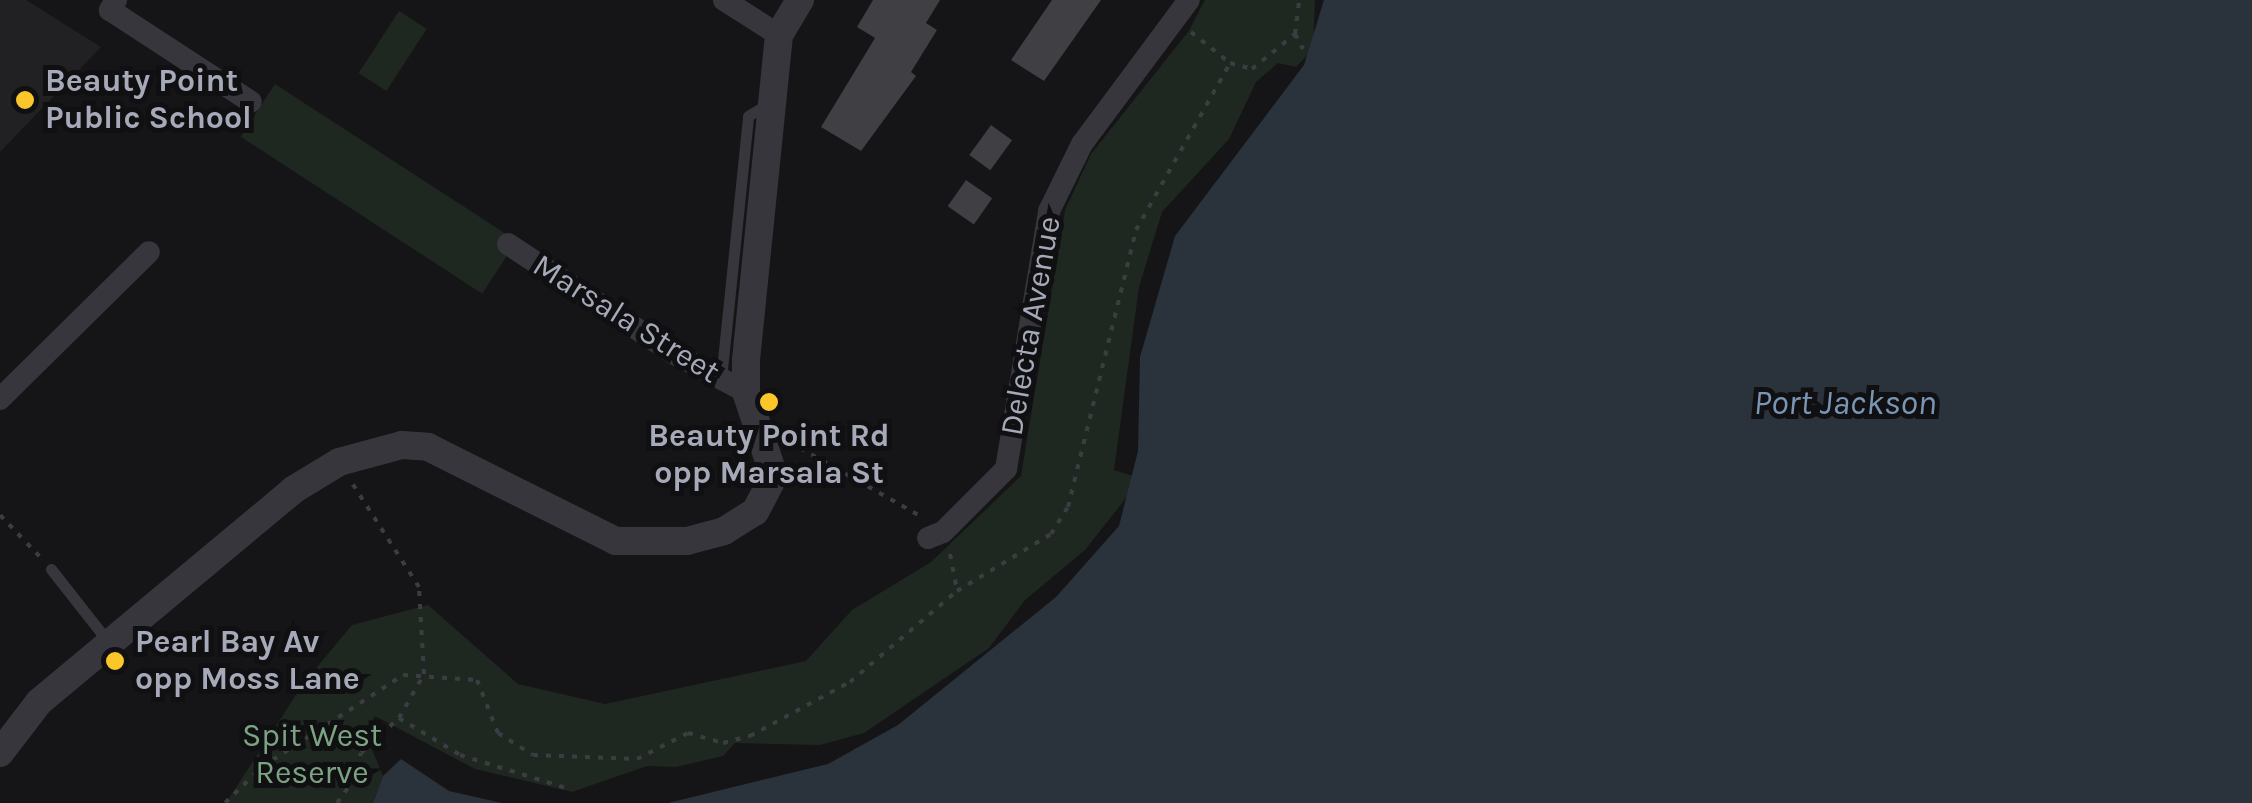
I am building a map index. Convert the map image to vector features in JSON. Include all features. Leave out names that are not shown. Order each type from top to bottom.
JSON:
[{"type":"street","points":[[116,0],[110,10],[251,102]]},
{"type":"street","points":[[724,0],[779,35]]},
{"type":"street","points":[[0,753],[24,716],[109,643],[294,490],[339,462],[402,446],[428,448],[599,537],[687,541],[724,531],[769,494],[773,459],[733,386],[779,35],[800,0]]},
{"type":"street","name":"Delecta Avenue","points":[[936,535],[1006,469],[1049,211],[1082,144],[1177,22],[1189,0]]},
{"type":"street","name":"Marsala Street","points":[[508,244],[733,386]]},
{"type":"street","points":[[0,399],[149,252]]},
{"type":"lane","points":[[51,569],[109,643]]},
{"type":"path","points":[[1177,22],[1230,63],[1252,69],[1294,34],[1300,0]]},
{"type":"path","points":[[1294,34],[1303,49]]},
{"type":"path","points":[[225,803],[306,737],[403,674],[477,680],[498,733],[533,755],[637,760],[688,733],[723,742],[750,736],[850,682],[958,590],[1051,534],[1068,508],[1136,230],[1230,63]]},
{"type":"path","points":[[800,448],[936,535],[958,590]]},
{"type":"path","points":[[337,803],[347,791],[360,753],[398,718],[424,674],[419,587],[339,462]]},
{"type":"path","points":[[0,515],[51,569]]},
{"type":"path","points":[[398,718],[460,755],[568,788]]},
{"type":"shaded area","name":"Beauty Point Public School","points":[[0,0],[26,0],[101,47],[0,152]]},
{"type":"green space","name":"Spit West Reserve","points":[[1205,0],[1315,0],[1313,49],[1296,67],[1278,63],[1256,82],[1229,139],[1162,212],[1139,287],[1114,470],[1133,476],[1130,493],[1085,550],[1025,600],[989,648],[864,733],[820,745],[735,743],[723,756],[676,767],[647,766],[572,792],[475,769],[375,716],[365,733],[383,776],[373,803],[226,803],[303,684],[352,625],[428,605],[518,684],[605,704],[806,661],[852,610],[931,562],[1021,476],[1065,210],[1091,154],[1188,32]]},
{"type":"green space","points":[[399,11],[427,29],[386,91],[359,73]]},
{"type":"green space","points":[[275,84],[517,241],[482,294],[241,137]]},
{"type":"water","name":"Port Jackson","points":[[1324,0],[2252,0],[2252,803],[668,803],[828,764],[898,725],[1056,597],[1119,526],[1138,451],[1140,357],[1175,236],[1304,65]]},
{"type":"water","points":[[401,759],[449,791],[502,803],[373,803],[383,776]]},
{"type":"building","points":[[873,0],[940,0],[926,23],[937,30],[911,72],[916,76],[861,151],[821,127],[875,38],[857,27]]},
{"type":"building","points":[[1052,0],[1101,0],[1044,81],[1011,60]]},
{"type":"building","points":[[991,125],[1012,140],[990,170],[969,155]]},
{"type":"building","points":[[966,180],[992,198],[974,225],[948,206]]},
{"type":"place","name":"Beauty Point Public School","points":[[25,100]]},
{"type":"place","name":"Beauty Point Rd opp Marsala St","points":[[769,402]]},
{"type":"place","name":"Pearl Bay Av opp Moss Lane","points":[[115,661]]}]
